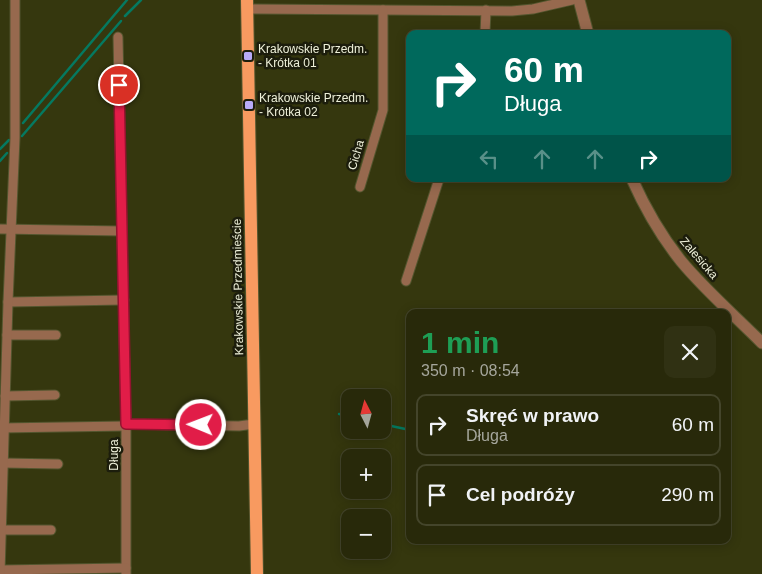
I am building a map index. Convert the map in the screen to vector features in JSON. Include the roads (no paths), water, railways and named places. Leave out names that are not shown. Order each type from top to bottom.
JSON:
[{"type":"main road","name":"Krakowskie Przedmieście","points":[[247,4],[257,574]]},
{"type":"street","points":[[0,574],[2,428],[5,396],[15,138],[15,0]]},
{"type":"street","points":[[247,4],[383,10],[512,10],[533,9],[572,0]]},
{"type":"street","points":[[579,0],[587,30]]},
{"type":"street","name":"Cicha","points":[[360,187],[383,110],[383,10]]},
{"type":"street","points":[[485,30],[486,10]]},
{"type":"street","name":"Długa","points":[[118,37],[126,425],[126,571]]},
{"type":"street","points":[[406,281],[438,182]]},
{"type":"street","name":"Zalesicka","points":[[633,182],[649,214],[668,244],[681,261],[727,309]]},
{"type":"street","points":[[0,229],[122,231]]},
{"type":"street","points":[[8,302],[124,300]]},
{"type":"street","name":"Zalesicka","points":[[731,313],[762,343]]},
{"type":"street","points":[[6,335],[56,335]]},
{"type":"street","points":[[5,396],[55,395]]},
{"type":"street","points":[[2,428],[126,425],[238,426],[254,424]]},
{"type":"street","points":[[3,463],[58,464]]},
{"type":"street","points":[[1,530],[51,530]]},
{"type":"street","points":[[0,570],[126,571]]},
{"type":"waterway","points":[[23,123],[127,0]]},
{"type":"waterway","points":[[125,16],[141,0]]},
{"type":"waterway","points":[[22,136],[121,21]]},
{"type":"waterway","points":[[0,149],[9,140]]},
{"type":"waterway","points":[[0,161],[7,153]]},
{"type":"waterway","points":[[391,426],[406,429]]},
{"type":"place","name":"Krakowskie Przedm. - Krótka 01","points":[[248,56]]},
{"type":"place","name":"Krakowskie Przedm. - Krótka 02","points":[[249,105]]}]
